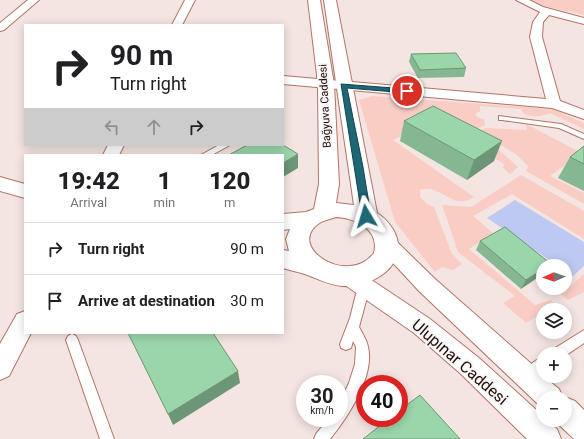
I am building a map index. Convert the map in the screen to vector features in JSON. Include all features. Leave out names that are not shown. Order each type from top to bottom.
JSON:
[{"type":"street","points":[[0,28],[34,0]]},
{"type":"street","points":[[178,24],[190,0]]},
{"type":"street","name":"Bağyuva Caddesi","points":[[314,0],[326,84],[329,184],[317,215]]},
{"type":"street","name":"Bağyuva Caddesi","points":[[330,0],[344,86],[360,169],[366,216]]},
{"type":"street","points":[[521,0],[547,11],[584,21]]},
{"type":"street","points":[[547,11],[538,22],[536,37],[554,104]]},
{"type":"street","points":[[284,80],[554,104],[584,115]]},
{"type":"street","points":[[0,184],[24,191]]},
{"type":"street","points":[[284,222],[346,210],[366,216],[377,224],[384,233],[388,244],[427,285],[535,370],[546,391]]},
{"type":"street","points":[[313,267],[302,255],[297,242],[300,229],[317,215]]},
{"type":"street","points":[[284,259],[313,267],[324,273],[357,282],[366,273],[378,266],[386,256],[388,244]]},
{"type":"street","name":"Ulupınar Caddesi","points":[[357,282],[422,326],[470,366],[547,439]]},
{"type":"street","points":[[0,368],[24,323]]},
{"type":"street","points":[[572,418],[584,429]]},
{"type":"lane","points":[[502,118],[561,126],[584,137]]},
{"type":"lane","points":[[207,154],[224,146]]},
{"type":"lane","points":[[346,344],[352,328],[357,282]]},
{"type":"lane","points":[[348,400],[354,388],[363,357],[362,347],[352,328]]},
{"type":"lane","points":[[568,347],[584,336]]},
{"type":"lane","points":[[72,340],[107,439]]},
{"type":"lane","points":[[322,439],[331,427]]},
{"type":"shaded area","points":[[531,0],[584,0],[584,15],[539,5]]},
{"type":"shaded area","points":[[373,96],[552,109],[584,123],[584,129],[550,113],[534,116],[524,114],[521,109],[480,106],[480,111],[475,114],[478,118],[484,119],[485,125],[475,130],[428,122],[393,140],[474,197],[466,201],[459,201],[453,200],[432,190],[420,190],[420,197],[427,204],[434,207],[452,254],[462,264],[453,270],[442,267],[435,272],[395,222],[359,100]]},
{"type":"shaded area","points":[[526,124],[582,153],[550,176],[584,193],[584,204],[526,171],[528,166],[517,155],[481,133],[483,129],[488,128],[527,130]]},
{"type":"shaded area","points":[[486,141],[499,150],[518,167],[510,174],[503,168],[504,164],[487,154]]},
{"type":"shaded area","points":[[521,175],[584,211],[584,239],[512,194],[473,216],[493,233],[469,249],[536,305],[536,317],[526,323],[503,303],[515,296],[458,252],[442,205],[471,207]]},
{"type":"shaded area","points":[[584,274],[584,292],[568,300],[562,295],[572,295],[572,285]]},
{"type":"shaded area","points":[[550,300],[554,303],[541,303]]},
{"type":"water","points":[[515,200],[584,242],[584,266],[573,276],[572,259],[548,259],[487,218]]},
{"type":"building","points":[[456,53],[466,68],[420,70],[411,54]]},
{"type":"building","points":[[433,106],[502,141],[474,160],[404,121]]},
{"type":"building","points":[[245,146],[284,146],[298,154],[284,162],[284,154],[231,154]]},
{"type":"building","points":[[584,146],[584,164],[570,157]]},
{"type":"building","points":[[505,227],[545,259],[536,259],[536,274],[526,280],[480,241]]},
{"type":"building","points":[[128,334],[214,334],[238,371],[168,414]]},
{"type":"building","points":[[420,395],[460,439],[363,439],[378,427],[408,427],[408,404]]},
{"type":"route","points":[[366,216],[363,189],[344,86],[407,91]]}]
